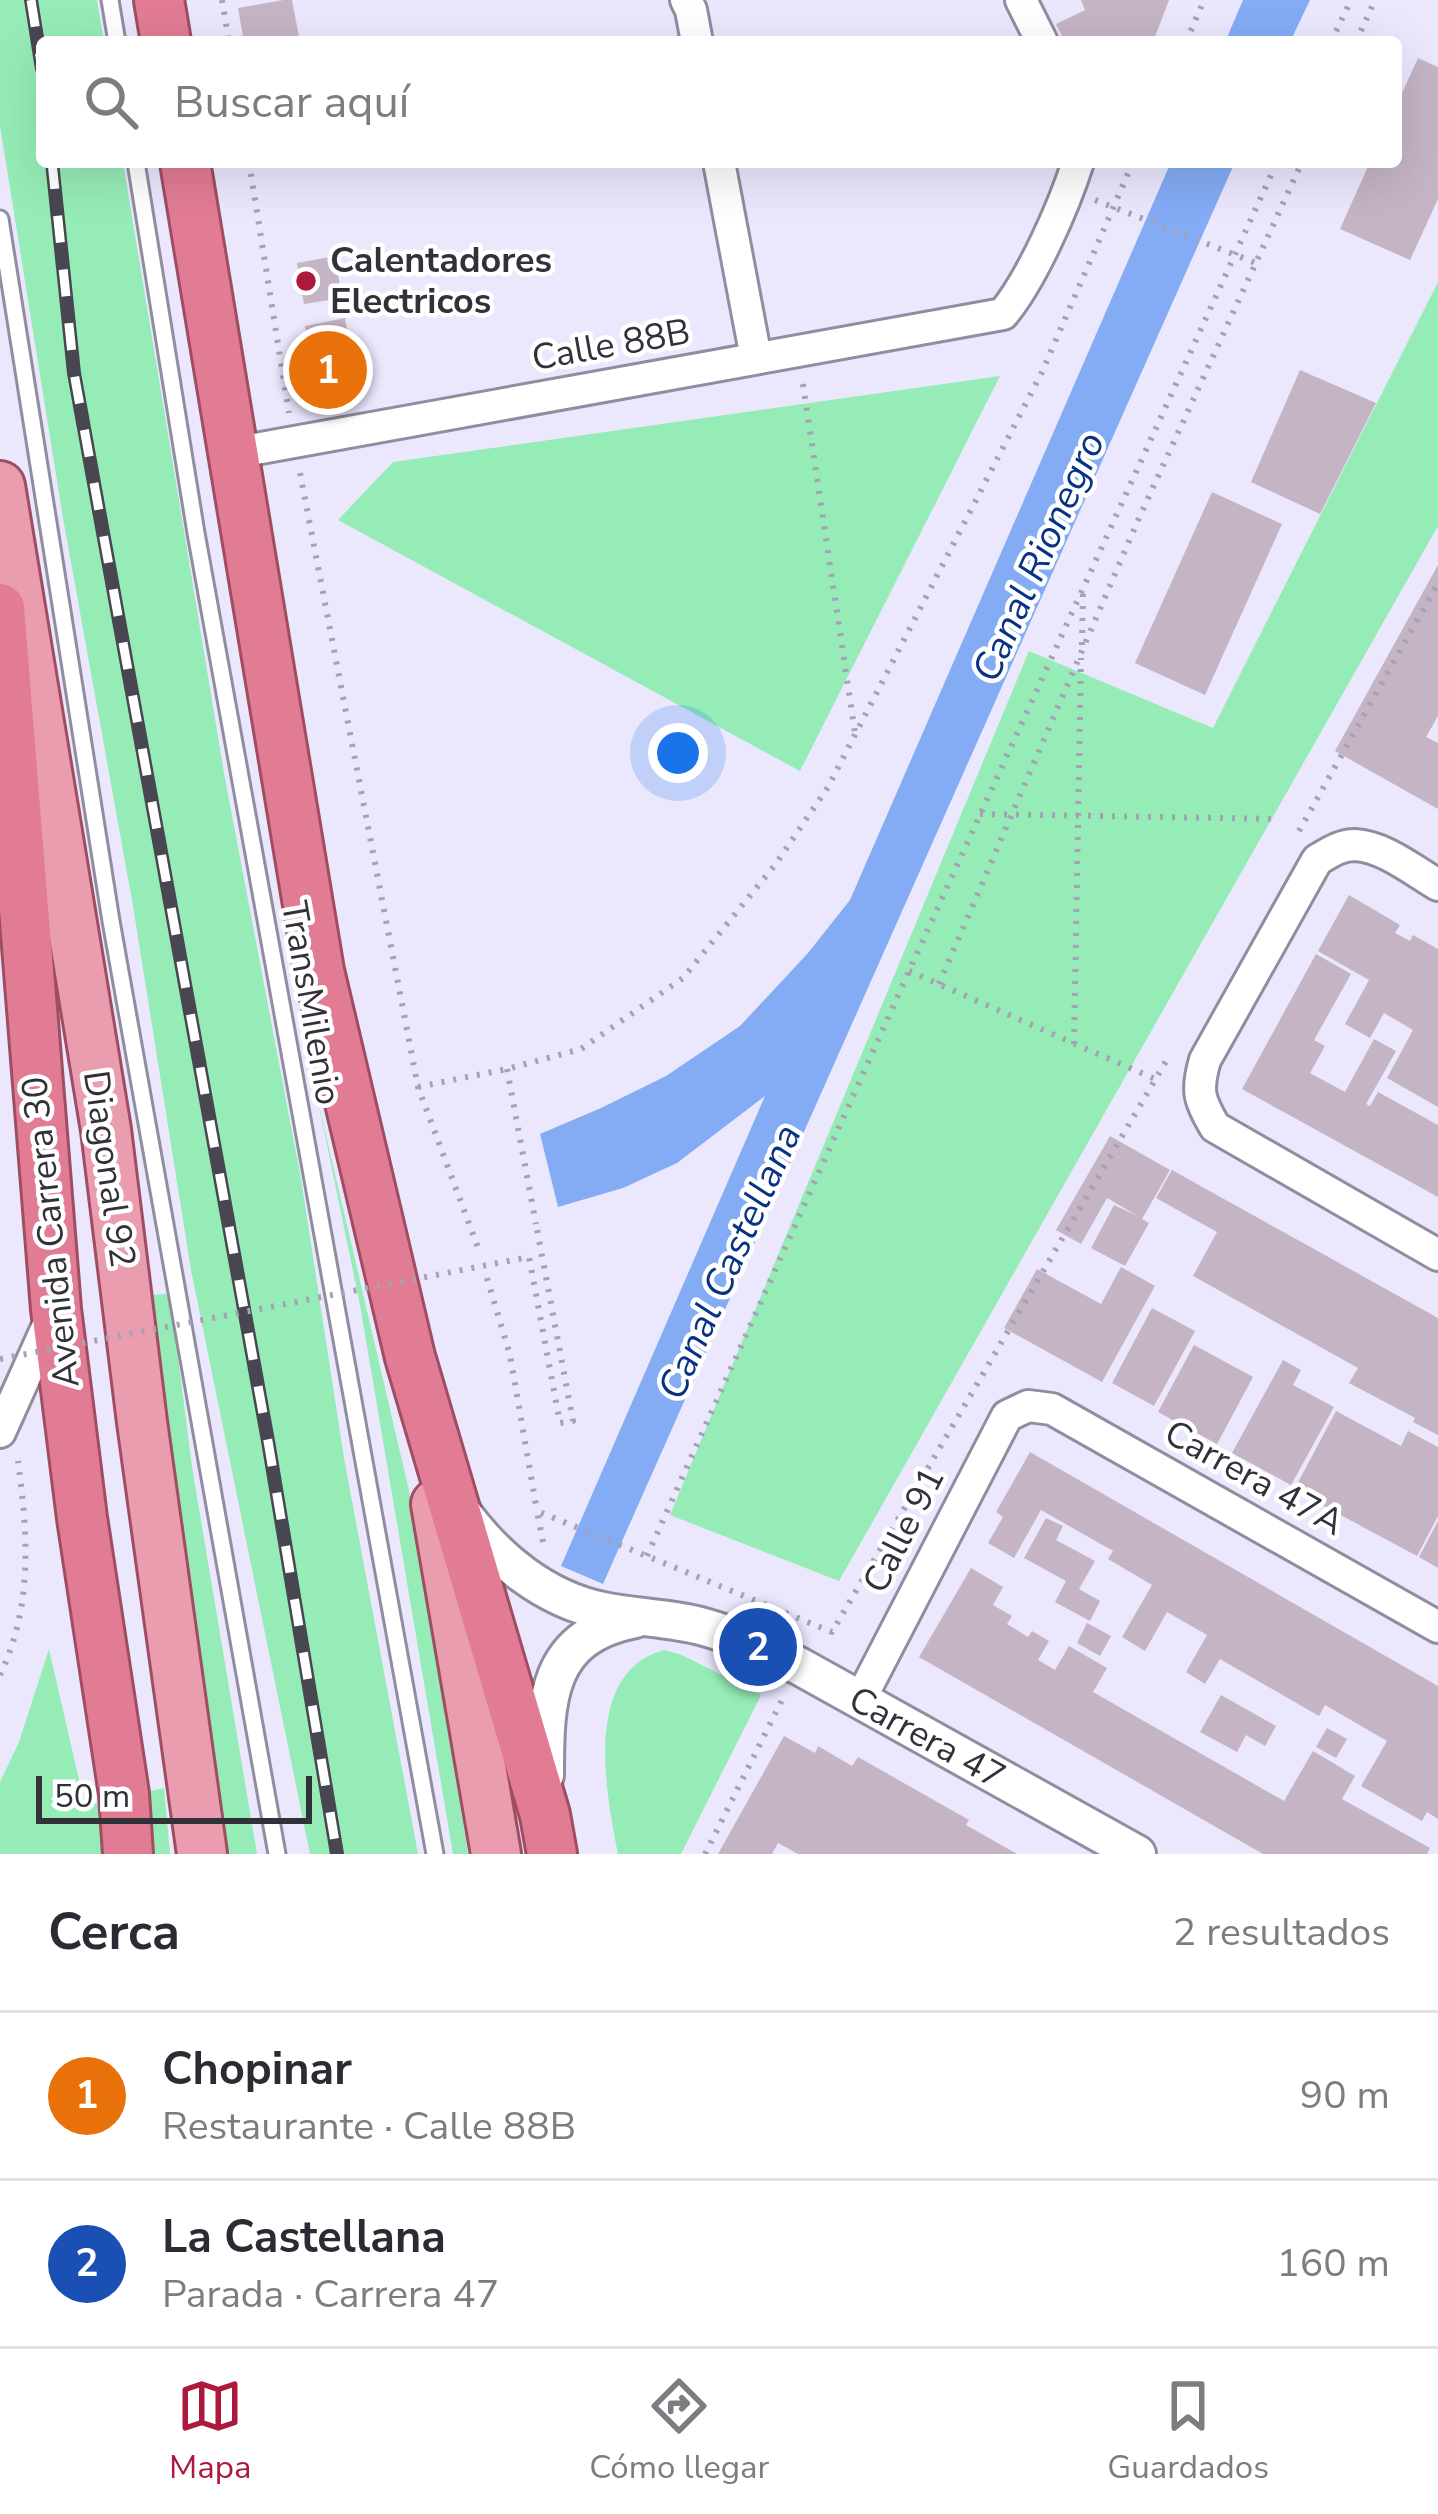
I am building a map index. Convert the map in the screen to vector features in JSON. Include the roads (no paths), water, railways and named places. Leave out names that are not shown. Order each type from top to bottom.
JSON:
[{"type":"highway","points":[[159,0],[165,36]]},
{"type":"highway","points":[[186,168],[316,952],[410,1357],[548,1834]]},
{"type":"highway","name":"Avenida Carrera 30","points":[[0,608],[12,936],[128,1854]]},
{"type":"main road","name":"Diagonal 92","points":[[0,486],[106,1130],[202,1854]]},
{"type":"main road","points":[[410,1357],[496,1854]]},
{"type":"street","points":[[686,0],[696,36]]},
{"type":"street","points":[[1021,0],[1039,36]]},
{"type":"street","points":[[720,168],[755,358]]},
{"type":"street","name":"Calle 88B","points":[[233,453],[1003,314],[1017,297],[1076,168]]},
{"type":"street","points":[[1438,885],[1357,845],[1337,848],[1318,860],[1204,1060],[1198,1083],[1201,1102],[1215,1127],[1438,1255]]},
{"type":"street","points":[[5,1420],[56,1309]]},
{"type":"street","name":"Carrera 47A","points":[[1028,1406],[1052,1409],[1438,1627]]},
{"type":"street","name":"Calle 91","points":[[860,1700],[1007,1416],[1028,1406]]},
{"type":"street","name":"Carrera 47","points":[[452,1498],[479,1536],[512,1568],[551,1592],[596,1610],[710,1628],[800,1666],[1137,1854]]},
{"type":"street","name":"Carrera 47","points":[[548,1834],[545,1714],[563,1659],[599,1631],[643,1618]]},
{"type":"lane","points":[[110,0],[116,36]]},
{"type":"lane","name":"TransMilenio","points":[[137,168],[200,556],[435,1854]]},
{"type":"lane","points":[[0,218],[111,921],[277,1854]]},
{"type":"water","points":[[1243,0],[1310,0],[1293,36],[1228,36]]},
{"type":"water","points":[[1168,168],[1232,168],[603,1584],[561,1566],[765,1096],[677,1163],[623,1188],[558,1207],[540,1134],[666,1076],[740,1026],[850,900]]},
{"type":"railway","points":[[31,0],[37,36]]},
{"type":"railway","points":[[53,168],[74,373],[268,1441],[337,1854]]},
{"type":"place","name":"Calentadores Electricos","points":[[306,281]]},
{"type":"place","name":"Chopinar","points":[[328,370]]},
{"type":"place","name":"La Castellana","points":[[758,1647]]},
{"type":"water label","name":"Canal Rionegro","points":[[1039,557]]},
{"type":"water label","name":"Canal Castellana","points":[[730,1262]]}]
